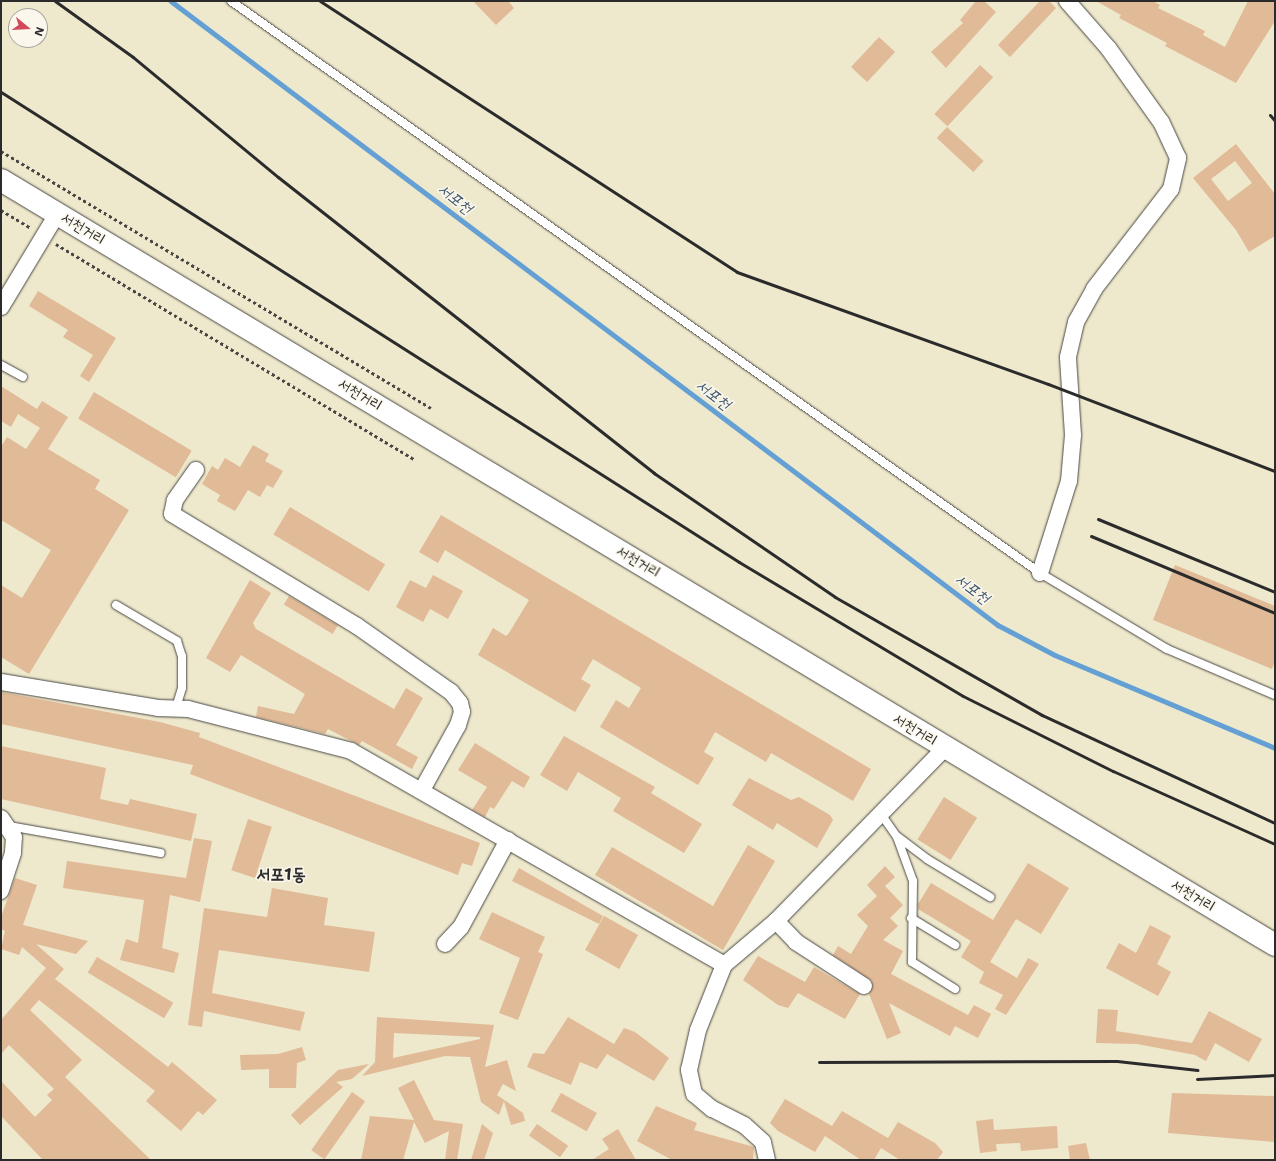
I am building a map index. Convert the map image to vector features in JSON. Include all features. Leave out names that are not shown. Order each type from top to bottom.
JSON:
[{"type":"main road","name":"서천거리","points":[[1,180],[1275,945]]},
{"type":"street","points":[[1040,573],[1069,481],[1073,436],[1068,357],[1076,322],[1094,289],[1171,189],[1178,158],[1162,122],[1109,50],[1067,1]]},
{"type":"street","points":[[1,307],[57,214]]},
{"type":"street","points":[[196,470],[175,500],[172,514],[356,626],[451,692],[460,703],[462,712],[458,725],[422,790]]},
{"type":"street","points":[[1,682],[239,719],[351,751],[422,790],[724,965]]},
{"type":"street","points":[[767,1160],[758,1138],[694,1094],[688,1070],[698,1030],[724,965],[776,921],[945,748]]},
{"type":"street","points":[[1,891],[13,853],[14,837],[5,822]]},
{"type":"street","points":[[446,944],[461,927],[508,840]]},
{"type":"street","points":[[776,921],[796,942],[864,986]]},
{"type":"lane","points":[[231,1],[1040,573],[1167,649],[1275,695]]},
{"type":"lane","points":[[1,365],[23,377]]},
{"type":"lane","points":[[116,605],[177,642],[182,656],[182,688],[176,708]]},
{"type":"lane","points":[[881,814],[897,837],[913,881],[911,918],[912,962],[955,989]]},
{"type":"lane","points":[[5,822],[161,853]]},
{"type":"lane","points":[[897,837],[927,859],[990,897]]},
{"type":"lane","points":[[911,918],[955,945]]},
{"type":"path","points":[[1,151],[431,408]]},
{"type":"path","points":[[1,210],[414,459]]},
{"type":"building","points":[[473,1],[508,1],[514,8],[496,25]]},
{"type":"building","points":[[976,1],[984,1],[996,12],[946,68],[931,52],[963,23],[960,20]]},
{"type":"building","points":[[1040,1],[1049,1],[1056,8],[1010,57],[998,45]]},
{"type":"building","points":[[1096,1],[1153,1],[1160,5],[1158,8],[1205,31],[1203,35],[1225,47],[1248,1],[1275,1],[1275,21],[1236,83],[1165,46],[1167,43],[1119,18],[1121,15]]},
{"type":"building","points":[[879,37],[895,52],[867,82],[851,67]]},
{"type":"building","points":[[980,65],[993,77],[947,126],[934,114]]},
{"type":"building","points":[[947,127],[984,161],[973,172],[937,138]]},
{"type":"building","points":[[1236,144],[1275,194],[1275,236],[1249,252],[1236,230],[1193,178]],"holes":[[[1235,161],[1252,183],[1228,201],[1211,179]]]},
{"type":"building","points":[[38,291],[116,338],[89,382],[80,376],[93,355],[63,337],[68,330],[29,306]]},
{"type":"building","points":[[1,386],[37,409],[42,401],[68,417],[48,449],[100,480],[95,489],[129,510],[29,674],[1,657],[1,585],[22,598],[51,550],[1,520],[1,447],[7,437],[26,449],[40,428],[18,414],[11,427],[1,421]]},
{"type":"building","points":[[94,392],[192,451],[176,477],[78,419]]},
{"type":"building","points":[[253,445],[269,454],[265,461],[283,471],[273,488],[267,485],[260,497],[248,490],[235,511],[217,501],[220,495],[202,484],[212,466],[218,470],[225,458],[240,467]]},
{"type":"building","points":[[290,507],[385,564],[369,592],[274,534]]},
{"type":"building","points":[[441,515],[871,769],[853,801],[771,753],[766,762],[715,732],[704,752],[714,758],[698,785],[600,727],[616,700],[629,708],[641,688],[593,659],[581,679],[591,685],[575,712],[478,655],[493,628],[506,636],[509,633],[529,600],[445,550],[438,563],[419,552]]},
{"type":"building","points":[[1175,565],[1275,606],[1275,661],[1272,669],[1153,620]]},
{"type":"building","points":[[433,575],[463,591],[448,619],[430,609],[423,622],[396,607],[410,580],[426,588]]},
{"type":"building","points":[[250,580],[271,593],[253,623],[256,629],[394,709],[406,688],[423,698],[396,745],[418,757],[412,769],[362,741],[359,745],[328,729],[325,734],[256,717],[258,706],[294,714],[305,694],[241,655],[230,672],[206,658]]},
{"type":"building","points":[[289,596],[338,625],[333,634],[284,605]]},
{"type":"building","points":[[1,692],[160,722],[200,733],[199,737],[480,843],[472,866],[462,863],[458,875],[190,774],[193,765],[1,724]]},
{"type":"building","points":[[564,736],[655,787],[651,793],[702,824],[684,853],[613,811],[621,798],[578,772],[567,791],[540,775]]},
{"type":"building","points":[[475,743],[530,777],[524,788],[512,781],[494,809],[490,807],[485,817],[472,810],[487,787],[458,770]]},
{"type":"building","points":[[1,746],[106,768],[100,799],[128,805],[130,799],[197,814],[191,841],[1,799]]},
{"type":"building","points":[[749,778],[791,800],[799,797],[830,815],[833,820],[817,848],[777,823],[773,830],[732,805]]},
{"type":"building","points":[[944,797],[977,818],[951,860],[918,839]]},
{"type":"building","points":[[248,819],[272,827],[255,878],[231,870]]},
{"type":"building","points":[[194,838],[212,841],[200,902],[170,895],[162,948],[179,953],[174,973],[120,960],[126,939],[138,943],[144,900],[63,888],[67,861],[186,878]]},
{"type":"building","points":[[748,845],[775,861],[723,950],[595,875],[612,847],[713,906]]},
{"type":"building","points":[[1028,863],[1069,888],[1041,934],[1016,919],[990,962],[1017,978],[1028,958],[1039,964],[1006,1015],[995,1009],[1003,995],[979,983],[984,972],[961,957],[971,941],[918,909],[918,904],[931,883],[993,920]]},
{"type":"building","points":[[885,866],[895,877],[885,886],[903,905],[890,918],[898,926],[883,940],[903,951],[891,974],[968,1015],[974,1005],[991,1014],[978,1038],[955,1026],[950,1036],[889,1003],[901,1033],[887,1039],[869,994],[872,981],[833,955],[838,946],[851,954],[868,926],[857,915],[877,896],[867,885]]},
{"type":"building","points":[[519,868],[603,916],[599,924],[512,881]]},
{"type":"building","points":[[15,878],[37,885],[23,925],[88,941],[76,954],[36,944],[64,969],[55,979],[168,1067],[172,1062],[217,1100],[203,1115],[198,1111],[181,1131],[146,1101],[155,1091],[39,1000],[30,1010],[82,1060],[65,1077],[151,1160],[43,1160],[1,1116],[1,1081],[35,1117],[52,1100],[47,1095],[54,1089],[9,1045],[1,1054],[1,1020],[46,968],[22,947],[19,955],[1,949],[5,931],[1,929],[1,917]]},
{"type":"building","points":[[272,888],[328,898],[324,925],[375,932],[369,972],[219,950],[212,993],[305,1012],[300,1031],[204,1011],[202,1027],[188,1025],[204,908],[267,917]]},
{"type":"building","points":[[492,912],[545,937],[538,952],[543,954],[518,1020],[499,1013],[520,958],[479,939]]},
{"type":"building","points":[[604,916],[638,935],[619,969],[585,950]]},
{"type":"building","points":[[1150,925],[1171,936],[1157,964],[1171,972],[1158,996],[1106,968],[1119,943],[1136,953]]},
{"type":"building","points":[[758,956],[805,982],[814,967],[860,994],[845,1019],[798,993],[788,1008],[778,1005],[743,980]]},
{"type":"building","points":[[97,957],[173,1003],[164,1018],[88,972]]},
{"type":"building","points":[[1098,1009],[1118,1010],[1116,1031],[1192,1043],[1209,1011],[1262,1039],[1249,1062],[1215,1043],[1206,1061],[1195,1055],[1137,1044],[1096,1043]]},
{"type":"building","points":[[377,1017],[494,1025],[485,1067],[507,1060],[516,1091],[503,1084],[497,1095],[523,1113],[525,1121],[511,1125],[504,1101],[499,1115],[481,1102],[470,1057],[445,1056],[362,1076],[375,1062]],"holes":[[[394,1033],[480,1037],[480,1039],[393,1058]]]},
{"type":"building","points":[[568,1017],[614,1044],[624,1028],[635,1032],[669,1058],[654,1081],[607,1054],[597,1069],[580,1062],[571,1085],[527,1067],[533,1053],[544,1054]]},
{"type":"building","points":[[302,1047],[306,1060],[297,1063],[296,1088],[269,1088],[269,1069],[241,1070],[240,1055],[278,1054]]},
{"type":"building","points":[[369,1064],[352,1079],[336,1082],[343,1087],[300,1125],[291,1115],[338,1070]]},
{"type":"building","points":[[414,1080],[434,1120],[463,1124],[457,1160],[445,1160],[449,1131],[425,1143],[414,1122],[403,1160],[361,1160],[370,1116],[414,1120],[398,1088]]},
{"type":"building","points":[[352,1092],[365,1101],[324,1159],[311,1150]]},
{"type":"building","points":[[561,1093],[597,1113],[587,1131],[551,1111]]},
{"type":"building","points":[[1172,1093],[1275,1096],[1275,1142],[1168,1133]]},
{"type":"building","points":[[785,1099],[832,1126],[842,1111],[888,1138],[898,1122],[935,1143],[943,1152],[937,1160],[900,1160],[881,1148],[874,1160],[861,1160],[825,1136],[815,1152],[778,1131],[770,1123]]},
{"type":"building","points":[[656,1106],[697,1123],[694,1130],[754,1147],[753,1160],[672,1160],[637,1141]]},
{"type":"building","points":[[993,1119],[994,1130],[1057,1126],[1058,1148],[1021,1151],[1020,1143],[996,1144],[997,1151],[980,1153],[976,1121]]},
{"type":"building","points":[[482,1124],[493,1133],[484,1160],[471,1160]]},
{"type":"building","points":[[537,1124],[568,1146],[560,1157],[529,1135]]},
{"type":"building","points":[[618,1129],[636,1160],[592,1160],[609,1149],[602,1139]]},
{"type":"building","points":[[1086,1143],[1090,1160],[1070,1160],[1068,1146]]},
{"type":"waterway","name":"서포천","points":[[171,1],[998,625],[1055,655],[1275,748]]},
{"type":"railway","points":[[55,1],[133,57],[278,177],[654,473],[835,597],[1042,715],[1275,823]]},
{"type":"railway","points":[[320,1],[737,272],[1048,384],[1275,471]]},
{"type":"railway","points":[[1,92],[739,562],[963,696],[1113,771],[1275,844]]},
{"type":"railway","points":[[1270,115],[1275,121]]},
{"type":"railway","points":[[1098,519],[1275,592]]},
{"type":"railway","points":[[1091,536],[1275,613]]},
{"type":"railway","points":[[819,1062],[1117,1061],[1197,1070]]},
{"type":"railway","points":[[1197,1079],[1275,1075]]},
{"type":"district","name":"서포1동","points":[[281,875]]}]
